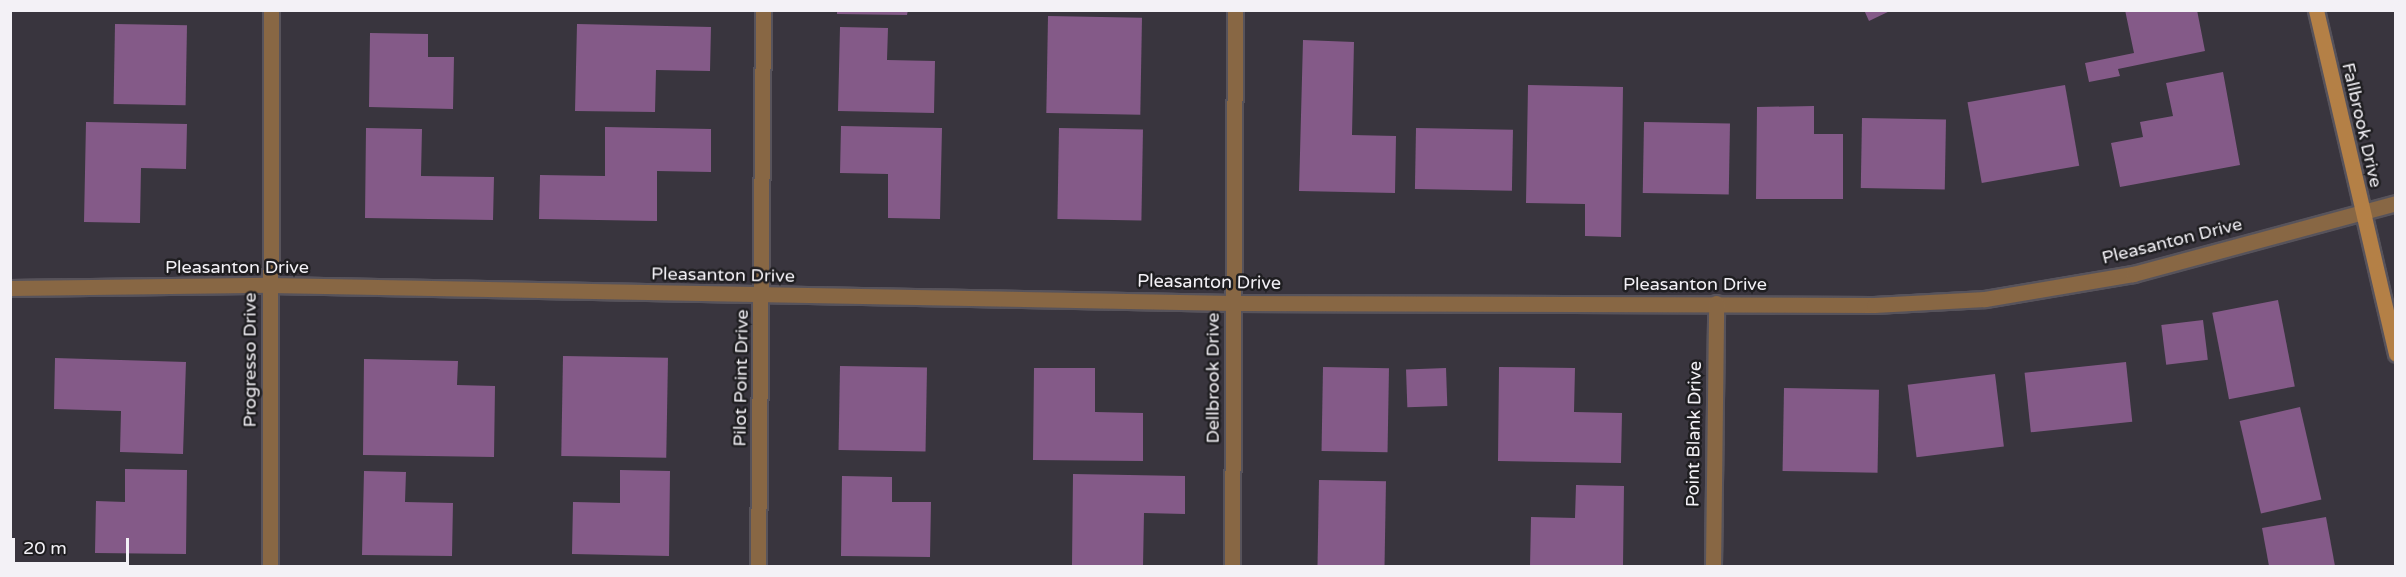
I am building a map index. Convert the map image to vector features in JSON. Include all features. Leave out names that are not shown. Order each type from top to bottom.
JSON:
[{"type":"main road","name":"Fallbrook Drive","points":[[2316,10],[2396,354]]},
{"type":"street","name":"Progresso Drive","points":[[270,567],[271,10]]},
{"type":"street","name":"Pilot Point Drive","points":[[758,567],[763,10]]},
{"type":"street","name":"Dellbrook Drive","points":[[1232,567],[1235,10]]},
{"type":"street","name":"Pleasanton Drive","points":[[10,288],[270,285],[1233,303],[1874,305],[1984,299],[2133,274],[2396,202]]},
{"type":"street","name":"Point Blank Drive","points":[[1713,567],[1716,303]]},
{"type":"building","points":[[837,10],[908,10],[907,15],[837,14]]},
{"type":"building","points":[[1864,10],[1892,10],[1869,21]]},
{"type":"building","points":[[2125,10],[2197,10],[2205,51],[2118,69],[2120,76],[2089,82],[2085,63],[2134,53]]},
{"type":"building","points":[[1048,16],[1142,18],[1140,115],[1046,113]]},
{"type":"building","points":[[115,24],[187,25],[186,105],[114,104]]},
{"type":"building","points":[[577,24],[711,27],[710,71],[656,70],[655,112],[575,111]]},
{"type":"building","points":[[840,27],[888,28],[887,60],[935,61],[934,113],[838,111]]},
{"type":"building","points":[[370,33],[428,34],[428,57],[454,57],[453,109],[369,107]]},
{"type":"building","points":[[1303,40],[1354,42],[1352,135],[1396,136],[1395,193],[1299,191]]},
{"type":"building","points":[[2223,72],[2240,165],[2120,187],[2111,143],[2143,137],[2140,122],[2173,116],[2166,83]]},
{"type":"building","points":[[1528,85],[1623,87],[1621,237],[1585,236],[1585,204],[1526,203]]},
{"type":"building","points":[[2065,85],[2079,166],[1982,183],[1968,102]]},
{"type":"building","points":[[1814,106],[1814,134],[1843,134],[1843,199],[1756,199],[1757,107]]},
{"type":"building","points":[[1862,118],[1946,119],[1945,189],[1861,188]]},
{"type":"building","points":[[86,122],[187,124],[186,169],[141,168],[140,223],[84,222]]},
{"type":"building","points":[[1644,122],[1730,124],[1729,194],[1643,193]]},
{"type":"building","points":[[841,126],[942,128],[940,219],[888,218],[888,174],[840,173]]},
{"type":"building","points":[[605,127],[711,129],[711,172],[657,171],[657,221],[539,219],[540,175],[605,176]]},
{"type":"building","points":[[366,128],[422,129],[421,176],[494,177],[493,220],[365,218]]},
{"type":"building","points":[[1059,128],[1143,129],[1141,220],[1057,219]]},
{"type":"building","points":[[1416,128],[1513,130],[1512,191],[1415,189]]},
{"type":"building","points":[[2278,300],[2295,386],[2229,399],[2212,313]]},
{"type":"building","points":[[2203,320],[2208,360],[2166,365],[2161,325]]},
{"type":"building","points":[[563,356],[668,358],[666,458],[561,456]]},
{"type":"building","points":[[55,358],[186,362],[183,454],[120,452],[121,411],[54,409]]},
{"type":"building","points":[[364,359],[458,361],[457,385],[495,386],[494,457],[363,455]]},
{"type":"building","points":[[2126,362],[2132,422],[2031,432],[2025,373]]},
{"type":"building","points":[[840,366],[927,368],[926,452],[839,450]]},
{"type":"building","points":[[1323,367],[1389,368],[1388,452],[1322,451]]},
{"type":"building","points":[[1499,367],[1575,368],[1574,412],[1622,413],[1621,463],[1498,461]]},
{"type":"building","points":[[1034,368],[1095,368],[1095,412],[1143,413],[1143,461],[1033,460]]},
{"type":"building","points":[[1446,368],[1447,406],[1407,407],[1406,369]]},
{"type":"building","points":[[1995,374],[2004,446],[1917,457],[1908,385]]},
{"type":"building","points":[[1784,388],[1879,390],[1878,473],[1783,471]]},
{"type":"building","points":[[2300,407],[2321,500],[2261,514],[2240,421]]},
{"type":"building","points":[[125,469],[187,470],[186,554],[95,553],[96,501],[125,502]]},
{"type":"building","points":[[620,470],[670,471],[669,556],[572,554],[573,502],[620,503]]},
{"type":"building","points":[[364,471],[406,472],[405,502],[453,503],[452,556],[362,555]]},
{"type":"building","points":[[1073,474],[1185,476],[1185,514],[1144,513],[1143,566],[1072,566]]},
{"type":"building","points":[[842,476],[892,477],[892,502],[931,502],[930,557],[841,556]]},
{"type":"building","points":[[1319,480],[1386,481],[1385,566],[1317,566]]},
{"type":"building","points":[[1576,485],[1624,486],[1623,566],[1530,566],[1531,517],[1575,518]]},
{"type":"building","points":[[2326,517],[2335,566],[2269,566],[2262,528]]}]
